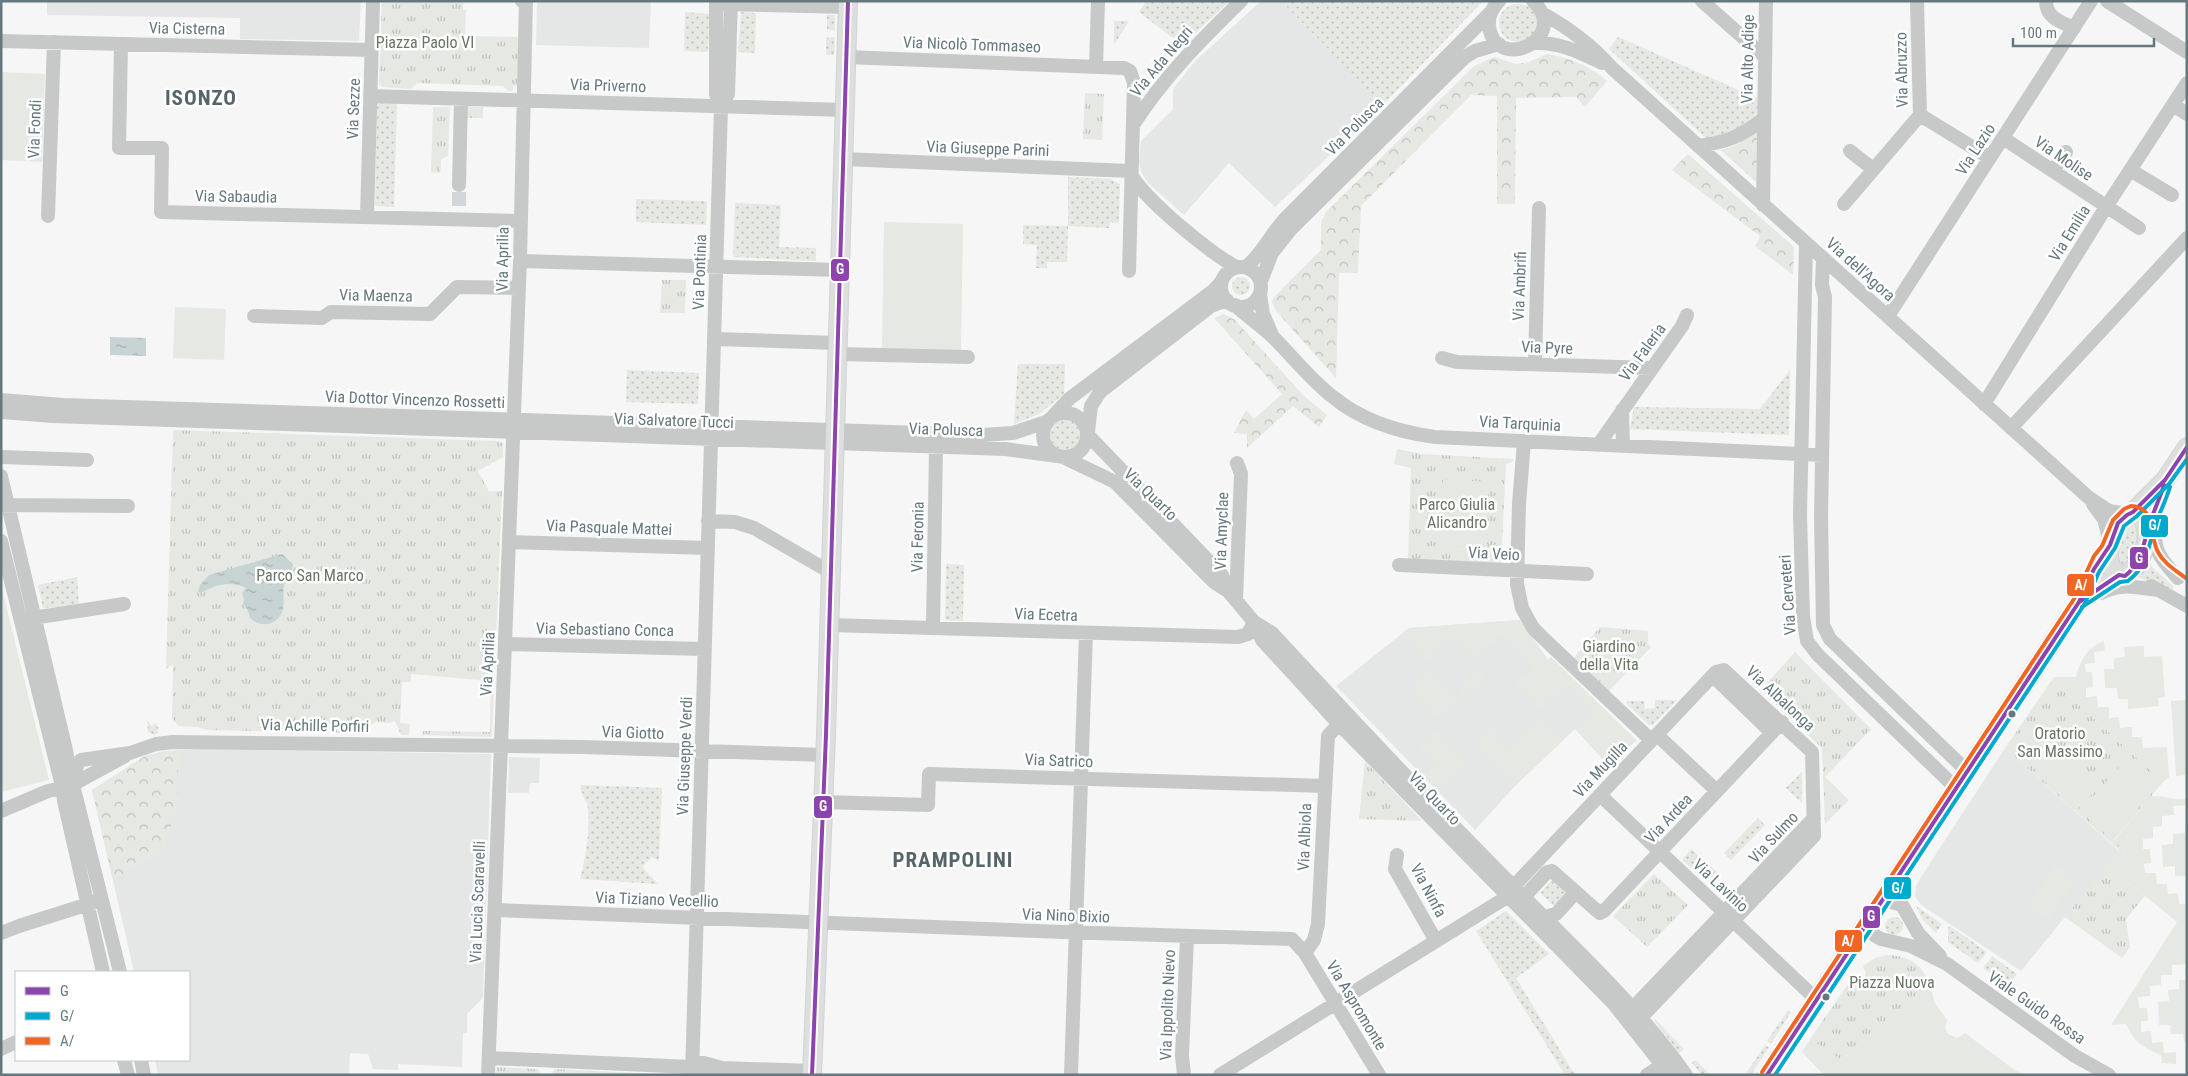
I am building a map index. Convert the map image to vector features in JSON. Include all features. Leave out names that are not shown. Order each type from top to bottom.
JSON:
[{"type":"main road","points":[[812,1073],[825,755],[848,4]]},
{"type":"main road","points":[[1767,1075],[2079,602],[2109,545],[2118,523],[2161,485],[2187,447]]},
{"type":"main road","points":[[2079,602],[2135,568],[2142,558],[2161,485]]},
{"type":"main road","points":[[2130,513],[2141,516],[2147,534]]},
{"type":"main road","points":[[2109,545],[2111,567],[2122,576]]},
{"type":"street","name":"Via Sezze","points":[[367,217],[373,1]]},
{"type":"street","points":[[522,1],[526,1],[523,100]]},
{"type":"street","points":[[1096,67],[1098,1]]},
{"type":"street","name":"Via Ada Negri","points":[[1132,126],[1154,93],[1202,39],[1241,1]]},
{"type":"street","points":[[1499,1],[1490,13],[1490,30],[1499,44]]},
{"type":"street","name":"Via dell'Agora","points":[[1533,1],[1542,13],[1567,28],[1600,54],[1612,68],[2088,497],[2109,511],[2130,513]]},
{"type":"street","points":[[1702,1],[1765,57]]},
{"type":"street","name":"Via Alto Adige","points":[[1763,204],[1766,1]]},
{"type":"street","name":"Via Abruzzo","points":[[1917,1],[1920,115],[1990,158]]},
{"type":"street","points":[[2046,1],[2050,15],[2074,28]]},
{"type":"street","name":"Via Lazio","points":[[1888,316],[2091,1]]},
{"type":"street","points":[[2107,1],[2187,52]]},
{"type":"street","points":[[716,2],[848,4]]},
{"type":"street","name":"Via Pontinia","points":[[711,432],[721,107],[716,94],[716,2]]},
{"type":"street","name":"Via Pontinia","points":[[721,107],[728,94],[731,3]]},
{"type":"street","name":"Via Polusca","points":[[834,437],[1000,435],[1019,432],[1050,419],[1069,400],[1214,290],[1223,278],[1254,261],[1283,221],[1490,13]]},
{"type":"street","points":[[1534,43],[1542,29],[1542,13]]},
{"type":"street","points":[[1556,44],[1567,28]]},
{"type":"street","name":"Via Cisterna","points":[[1,41],[372,50]]},
{"type":"street","name":"Via Fondi","points":[[48,216],[54,42]]},
{"type":"street","name":"Via dell'Agora","points":[[1499,44],[1516,50],[1526,48],[1534,43],[1556,44],[1568,47],[1612,68]]},
{"type":"street","name":"Via Sabaudia","points":[[121,44],[119,148],[162,148],[160,212],[367,217],[459,212],[520,222]]},
{"type":"street","name":"Via Polusca","points":[[1260,287],[1272,253],[1291,229],[1465,57],[1476,51],[1499,44]]},
{"type":"street","name":"Via Nicolò Tommaseo","points":[[846,57],[1124,68],[1130,71]]},
{"type":"street","points":[[1130,71],[1154,93]]},
{"type":"street","points":[[1129,272],[1130,171],[1134,83],[1130,71]]},
{"type":"street","name":"Via Emilia","points":[[1984,404],[2106,207],[2187,83]]},
{"type":"street","name":"Via Priverno","points":[[370,96],[845,110]]},
{"type":"street","points":[[459,186],[461,99]]},
{"type":"street","name":"Via Aprilia","points":[[500,747],[520,262],[523,100]]},
{"type":"street","points":[[2172,105],[2187,114]]},
{"type":"street","points":[[1844,204],[1920,115]]},
{"type":"street","name":"Via Alto Adige","points":[[1698,146],[1732,140],[1748,131],[1764,118]]},
{"type":"street","name":"Via Molise","points":[[2003,138],[2139,228]]},
{"type":"street","points":[[1850,151],[1873,169]]},
{"type":"street","points":[[2053,171],[2066,152]]},
{"type":"street","name":"Via Giuseppe Parini","points":[[844,159],[1130,171]]},
{"type":"street","points":[[2130,170],[2172,196]]},
{"type":"street","points":[[1130,171],[1138,185],[1204,247],[1223,278],[1222,291],[1231,303]]},
{"type":"street","name":"Via Ambrifi","points":[[1535,364],[1539,208]]},
{"type":"street","points":[[2011,428],[2187,238]]},
{"type":"street","name":"Via Cerveteri","points":[[1806,243],[1800,515],[1803,616],[1807,641],[1818,656],[1957,789]]},
{"type":"street","points":[[1088,433],[1081,419],[1075,415],[1061,412],[1050,419],[1043,429],[1044,442],[1051,453],[1060,456],[1077,454],[1087,442],[1088,433],[1091,406],[1100,392],[1211,306],[1231,303],[1241,306],[1253,303],[1260,287],[1253,270],[1242,267],[1204,247]]},
{"type":"street","points":[[1823,258],[1821,516],[1823,614],[1826,632],[1830,639],[1968,772]]},
{"type":"street","points":[[520,262],[839,270]]},
{"type":"street","points":[[1824,296],[1834,284],[1841,281],[1854,286]]},
{"type":"street","name":"Via Maenza","points":[[254,316],[322,318],[331,312],[430,314],[457,287],[519,288]]},
{"type":"street","name":"Via Tarquinia","points":[[1260,287],[1263,314],[1272,336]]},
{"type":"street","name":"Via Tarquinia","points":[[1231,303],[1272,336],[1333,397],[1353,411],[1383,426],[1435,437],[1801,454]]},
{"type":"street","name":"Via Faleria","points":[[1598,444],[1682,326],[1687,315]]},
{"type":"street","points":[[1805,320],[1824,321]]},
{"type":"street","points":[[715,339],[968,356]]},
{"type":"street","name":"Via Pyre","points":[[1442,358],[1457,362],[1652,368]]},
{"type":"street","name":"Via Dottor Vincenzo Rossetti","points":[[1,400],[46,404],[514,426]]},
{"type":"street","points":[[1622,409],[1623,445]]},
{"type":"street","name":"Via Dottor Vincenzo Rossetti","points":[[1,412],[82,417],[514,426]]},
{"type":"street","points":[[1,423],[17,413]]},
{"type":"street","name":"Via Salvatore Tucci","points":[[514,426],[834,437]]},
{"type":"street","name":"Via Giuseppe Verdi","points":[[692,1069],[711,432]]},
{"type":"street","name":"Via Quarto","points":[[1088,433],[1222,574],[1232,596]]},
{"type":"street","name":"Via Polusca","points":[[834,437],[936,447],[1005,449],[1060,456]]},
{"type":"street","points":[[1524,441],[1516,572],[1519,598],[1534,628],[1654,738],[1717,792]]},
{"type":"street","name":"Via Feronia","points":[[933,628],[936,447]]},
{"type":"street","points":[[1801,454],[1822,454]]},
{"type":"street","points":[[1,456],[87,460]]},
{"type":"street","name":"Via Quarto","points":[[1060,456],[1115,482],[1214,582],[1232,596],[1254,622],[1272,632],[1343,719],[1510,892],[1589,978],[1634,1017]]},
{"type":"street","name":"Via Amyclae","points":[[1232,596],[1241,474],[1237,463]]},
{"type":"street","points":[[1,476],[5,505],[35,616],[66,750],[68,785],[88,906],[104,971]]},
{"type":"street","points":[[2088,497],[2112,505],[2124,506],[2141,500],[2161,485]]},
{"type":"street","points":[[2161,485],[2154,536],[2156,549],[2160,558],[2182,582]]},
{"type":"street","name":"Via dell'Agora","points":[[2088,497],[2104,519],[2109,545]]},
{"type":"street","points":[[5,505],[128,506]]},
{"type":"street","points":[[1800,515],[1821,516]]},
{"type":"street","points":[[708,521],[736,522],[749,526],[830,572]]},
{"type":"street","points":[[2147,534],[2152,556],[2161,566],[2182,582]]},
{"type":"street","points":[[1,541],[21,620],[68,785],[103,899],[120,971]]},
{"type":"street","name":"Via Pasquale Mattei","points":[[509,542],[708,548]]},
{"type":"street","name":"Via Veio","points":[[1399,565],[1587,574]]},
{"type":"street","points":[[2122,576],[2159,590],[2187,606]]},
{"type":"street","points":[[2079,602],[2120,586],[2128,585],[2159,590]]},
{"type":"street","points":[[21,620],[35,616],[124,604]]},
{"type":"street","name":"Via Ecetra","points":[[829,625],[1238,637],[1248,634],[1254,622]]},
{"type":"street","points":[[1071,1075],[1086,633]]},
{"type":"street","name":"Via Sebastiano Conca","points":[[505,644],[704,648]]},
{"type":"street","name":"Via Albalonga","points":[[1712,676],[1718,670],[1727,671],[1777,728],[1812,752],[1814,818]]},
{"type":"street","name":"Via Mugilla","points":[[1220,1075],[1436,941],[1510,892],[1712,676]]},
{"type":"street","points":[[1895,730],[1909,715]]},
{"type":"street","name":"Via Albiola","points":[[1305,953],[1317,932],[1328,736],[1343,719]]},
{"type":"street","name":"Via Ardea","points":[[1524,897],[1549,871],[1554,872],[1595,910],[1602,912],[1777,728]]},
{"type":"street","name":"Via Achille Porfiri","points":[[1,811],[48,791],[79,781],[130,753],[156,744],[173,742],[500,747]]},
{"type":"street","name":"Via Giotto","points":[[500,747],[582,747],[825,755]]},
{"type":"street","name":"Via Lucia Scaravelli","points":[[488,1075],[500,747]]},
{"type":"street","name":"Via Satrico","points":[[823,802],[928,805],[929,774],[1324,786]]},
{"type":"street","name":"Via Lavinio","points":[[1600,795],[1817,1000]]},
{"type":"street","name":"Via Sulmo","points":[[1634,1017],[1729,917],[1814,818]]},
{"type":"street","name":"Via Ninfa","points":[[1397,856],[1396,869],[1436,941]]},
{"type":"street","name":"Viale Guido Rossa","points":[[1904,869],[1901,878],[1901,893],[1906,908],[1918,933],[1948,964],[2075,1056],[2109,1075]]},
{"type":"street","points":[[1510,892],[1524,897]]},
{"type":"street","points":[[1545,917],[1556,914],[1576,892]]},
{"type":"street","name":"Via Quarto","points":[[1524,897],[1545,917],[1634,1017],[1669,1066],[1686,1075]]},
{"type":"street","points":[[1,933],[88,906],[103,899]]},
{"type":"street","points":[[1881,904],[1884,901],[1893,901],[1906,908]]},
{"type":"street","name":"Via Tiziano Vecellio","points":[[495,910],[819,923]]},
{"type":"street","name":"Via Nino Bixio","points":[[819,923],[1075,933],[1292,938],[1305,953]]},
{"type":"street","points":[[1869,923],[1872,934],[1881,939]]},
{"type":"street","name":"Via Ippolito Nievo","points":[[1184,1075],[1182,1056],[1187,936]]},
{"type":"street","name":"Viale Guido Rossa","points":[[1852,948],[1865,941],[1881,939],[1906,944],[1948,964]]},
{"type":"street","name":"Via Aspromonte","points":[[1305,953],[1379,1075]]},
{"type":"street","points":[[1,1049],[15,1042]]},
{"type":"street","points":[[489,1058],[545,1068],[692,1069],[704,1063],[722,1068],[812,1073]]},
{"type":"street","points":[[124,1061],[128,1075]]},
{"type":"street","points":[[140,1061],[144,1075]]},
{"type":"street","points":[[1647,1075],[1669,1066]]},
{"type":"shaded area","points":[[47,1],[361,1],[359,41],[240,39],[240,18],[47,15]]},
{"type":"shaded area","points":[[537,1],[651,1],[649,48],[536,45]]},
{"type":"shaded area","points":[[1261,1],[1281,1],[1383,105],[1275,207],[1229,163],[1184,215],[1148,183],[1141,172],[1139,162],[1141,141],[1173,109],[1173,89],[1196,60]]},
{"type":"shaded area","points":[[1520,620],[1548,660],[1551,657],[1636,740],[1611,768],[1575,729],[1516,785],[1475,830],[1336,686],[1409,628]]},
{"type":"shaded area","points":[[2005,748],[2119,851],[2021,971],[1921,905],[1915,896],[1916,886],[1921,877]]},
{"type":"shaded area","points":[[200,749],[491,754],[483,998],[467,1014],[467,1033],[463,1033],[462,1067],[398,1064],[398,1070],[373,1069],[368,1054],[350,1053],[349,1075],[158,1075],[155,1061],[190,1061],[190,971],[134,971],[92,790],[145,756],[164,751]]},
{"type":"shaded area","points":[[509,757],[540,758],[539,783],[530,783],[529,793],[508,793]]},
{"type":"green space","name":"Piazza Paolo VI","points":[[382,1],[463,1],[463,10],[466,10],[465,36],[517,37],[519,39],[517,86],[513,86],[513,91],[508,91],[503,86],[417,83],[411,89],[382,87],[379,84]]},
{"type":"green space","points":[[1146,1],[1230,1],[1182,45],[1139,12]]},
{"type":"green space","points":[[1281,1],[1483,1],[1383,105]]},
{"type":"green space","points":[[1518,4],[1532,9],[1537,23],[1532,37],[1518,42],[1504,37],[1499,23],[1504,9]]},
{"type":"green space","points":[[685,12],[709,14],[708,52],[684,51]]},
{"type":"green space","points":[[741,12],[756,13],[755,53],[738,52]]},
{"type":"green space","points":[[827,15],[835,15],[835,31],[827,29]]},
{"type":"green space","points":[[1114,21],[1129,21],[1114,45]]},
{"type":"green space","points":[[835,37],[834,55],[826,55],[826,38]]},
{"type":"green space","points":[[1618,37],[1759,99],[1757,113],[1740,129],[1707,139],[1609,49]]},
{"type":"green space","points":[[1547,54],[1579,63],[1607,81],[1585,107],[1576,97],[1516,98],[1515,204],[1497,204],[1497,96],[1471,95],[1361,206],[1358,273],[1339,273],[1336,378],[1276,311],[1272,302],[1274,297],[1321,250],[1321,225],[1325,213],[1474,66],[1494,57],[1516,64],[1529,62]]},
{"type":"green space","points":[[1,72],[45,74],[42,162],[1,160]]},
{"type":"green space","points":[[1085,93],[1104,94],[1102,140],[1083,139]]},
{"type":"green space","points":[[377,103],[397,103],[394,207],[375,206]]},
{"type":"green space","points":[[466,106],[483,107],[483,118],[466,118]]},
{"type":"green space","points":[[433,107],[450,107],[448,156],[441,159],[440,173],[431,172]]},
{"type":"green space","points":[[1759,127],[1756,182],[1721,150],[1742,142]]},
{"type":"green space","points":[[1688,154],[1794,247],[1793,275],[1755,246],[1760,236],[1672,170]]},
{"type":"green space","points":[[1068,177],[1111,179],[1120,184],[1119,223],[1110,222],[1109,228],[1068,226]]},
{"type":"green space","points":[[636,199],[707,201],[706,225],[636,222]]},
{"type":"green space","points":[[735,203],[781,205],[779,247],[816,248],[816,261],[733,257]]},
{"type":"green space","points":[[884,222],[963,224],[961,350],[882,349]]},
{"type":"green space","points":[[1023,225],[1068,226],[1067,262],[1047,262],[1047,268],[1036,268],[1037,245],[1023,244]]},
{"type":"green space","points":[[1241,277],[1247,280],[1250,286],[1247,292],[1241,295],[1235,292],[1232,286],[1235,280]]},
{"type":"green space","points":[[662,280],[686,280],[685,313],[660,313]]},
{"type":"green space","points":[[175,307],[226,309],[224,360],[173,358]]},
{"type":"green space","points":[[1224,314],[1235,320],[1303,395],[1327,415],[1319,427],[1293,406],[1247,448],[1247,434],[1234,433],[1246,410],[1254,419],[1282,394],[1214,318]]},
{"type":"green space","points":[[1018,364],[1065,364],[1064,394],[1039,414],[1014,424]]},
{"type":"green space","points":[[627,370],[699,373],[698,404],[626,402]]},
{"type":"green space","points":[[1790,370],[1789,435],[1630,429],[1634,407],[1760,409]]},
{"type":"green space","points":[[1065,420],[1076,424],[1080,435],[1076,446],[1065,450],[1054,446],[1050,435],[1054,424]]},
{"type":"green space","name":"Parco San Marco","points":[[173,430],[497,441],[503,443],[503,457],[478,471],[489,491],[502,491],[492,737],[422,735],[423,731],[490,732],[491,681],[411,674],[411,682],[402,682],[400,723],[410,724],[409,735],[401,735],[395,721],[389,723],[376,722],[359,733],[206,730],[197,727],[178,726],[172,718],[173,664],[166,669]]},
{"type":"green space","name":"Parco Giulia Alicandro","points":[[1397,449],[1422,454],[1513,459],[1513,461],[1506,464],[1501,564],[1408,559],[1411,468],[1394,464]]},
{"type":"green space","points":[[1443,479],[1489,482],[1486,548],[1440,545]]},
{"type":"green space","points":[[2132,523],[2138,529],[2138,549],[2123,571],[2112,564],[2113,552],[2119,534]]},
{"type":"green space","points":[[2148,559],[2152,567],[2174,587],[2170,592],[2137,577]]},
{"type":"green space","points":[[946,564],[964,565],[963,621],[945,620]]},
{"type":"green space","points":[[77,577],[79,605],[43,608],[38,585]]},
{"type":"green space","points":[[1,584],[49,780],[1,792]]},
{"type":"green space","points":[[1520,620],[1548,660],[1551,657],[1636,740],[1611,768],[1576,729],[1594,711],[1568,685],[1541,709],[1515,683],[1534,667],[1502,635],[1475,658],[1455,637],[1427,661],[1401,634],[1409,628]]},
{"type":"green space","name":"Giardino della Vita","points":[[1600,627],[1648,631],[1648,644],[1651,647],[1608,692],[1573,659]]},
{"type":"green space","points":[[2104,641],[2105,651],[2094,652],[2095,663],[2085,664],[2086,672],[2092,672],[2093,687],[2086,688],[2086,697],[2097,696],[2098,707],[2109,707],[2109,718],[2119,717],[2120,728],[2132,727],[2132,737],[2142,737],[2143,748],[2167,747],[2169,777],[2163,782],[2052,680],[2054,677],[2076,677],[2085,655],[2093,647]]},
{"type":"green space","points":[[2144,646],[2144,657],[2162,656],[2165,697],[2158,698],[2159,706],[2128,709],[2128,699],[2118,699],[2117,688],[2105,688],[2104,669],[2114,669],[2114,658],[2125,657],[2124,647]]},
{"type":"green space","points":[[1795,652],[1871,729],[1825,777],[1849,800],[1825,824],[1822,748],[1761,690]]},
{"type":"green space","points":[[1476,668],[1487,679],[1469,696],[1467,693],[1463,696],[1458,691],[1465,684],[1463,682]]},
{"type":"green space","points":[[1428,670],[1457,699],[1437,720],[1411,694],[1419,686],[1415,683]]},
{"type":"green space","name":"Oratorio San Massimo","points":[[2052,680],[2163,782],[2114,840],[2125,851],[2111,868],[2145,896],[2126,919],[2130,947],[2122,958],[2065,917],[2119,850],[2005,748]]},
{"type":"green space","points":[[1655,700],[1677,700],[1653,725],[1649,725],[1626,703],[1628,701],[1644,701],[1645,709],[1655,708]]},
{"type":"green space","points":[[2187,700],[2187,775],[2176,776],[2171,701]]},
{"type":"green space","points":[[1541,718],[1562,741],[1516,785],[1472,741],[1488,724],[1509,747]]},
{"type":"green space","points":[[147,720],[152,726],[155,723],[158,727],[158,733],[155,735],[148,732]]},
{"type":"green space","points":[[1436,729],[1459,753],[1456,756],[1465,765],[1438,791],[1423,777],[1436,764],[1419,746]]},
{"type":"green space","points":[[2029,731],[2059,758],[2042,776],[2013,748]]},
{"type":"green space","points":[[178,750],[177,807],[163,852],[113,880],[92,790],[145,756]]},
{"type":"green space","points":[[2128,757],[2159,785],[2111,839],[2080,811]]},
{"type":"green space","points":[[2063,759],[2096,790],[2076,811],[2043,780]]},
{"type":"green space","points":[[1365,761],[1422,821],[1359,819]]},
{"type":"green space","points":[[1802,772],[1802,803],[1786,788]]},
{"type":"green space","points":[[581,785],[662,788],[659,861],[652,857],[642,867],[658,884],[580,879],[588,835],[588,808]]},
{"type":"green space","points":[[2151,796],[2187,799],[2187,805],[2173,806],[2174,815],[2162,816],[2162,826],[2153,827],[2153,838],[2143,839],[2143,849],[2150,849],[2151,863],[2144,864],[2145,873],[2156,873],[2157,884],[2167,884],[2168,894],[2178,893],[2179,904],[2187,904],[2187,964],[2172,965],[2172,975],[2161,975],[2161,985],[2150,986],[2150,996],[2138,997],[2139,1008],[2147,1008],[2148,1021],[2141,1021],[2141,1032],[2151,1031],[2152,1043],[2163,1042],[2164,1053],[2176,1052],[2176,1064],[2162,1063],[2161,1055],[2140,1044],[2126,1024],[2111,1025],[2177,922],[2111,868],[2125,851],[2114,841]]},
{"type":"green space","points":[[1758,818],[1765,825],[1731,860],[1724,853]]},
{"type":"green space","points":[[2185,824],[2187,824],[2187,885],[2186,876],[2175,876],[2175,866],[2163,867],[2162,845],[2173,844],[2173,834],[2185,833]]},
{"type":"green space","points":[[1691,849],[1717,872],[1707,882],[1682,860]]},
{"type":"green space","points":[[2055,865],[2075,879],[2048,920],[2028,907]]},
{"type":"green space","points":[[1654,874],[1688,905],[1647,947],[1613,916]]},
{"type":"green space","points":[[1552,880],[1566,893],[1554,906],[1540,893]]},
{"type":"green space","points":[[1916,906],[1942,924],[1936,933],[1922,919]]},
{"type":"green space","points":[[1506,911],[1549,954],[1516,978],[1575,1075],[1565,1075],[1476,931]]},
{"type":"green space","points":[[1890,917],[1898,917],[1903,922],[1901,933],[1890,935],[1885,930],[1885,922]]},
{"type":"green space","points":[[1950,926],[1987,952],[1978,963],[1948,942],[1948,927]]},
{"type":"green space","name":"Piazza Nuova","points":[[1887,955],[1902,957],[1914,963],[1923,972],[1930,986],[1841,1060],[1810,1039],[1851,980],[1862,980],[1865,976],[1863,966],[1875,958]]},
{"type":"green space","points":[[1992,956],[2017,974],[2008,986],[1983,968]]},
{"type":"green space","points":[[2179,980],[2187,980],[2187,1042],[2184,1042],[2183,1034],[2171,1034],[2170,1025],[2159,1025],[2158,1002],[2169,1001],[2168,990],[2179,989]]},
{"type":"green space","points":[[1930,986],[1935,1003],[1947,1020],[1945,1028],[1948,1034],[1957,1038],[1965,1033],[2016,1071],[2026,1075],[1824,1075],[1802,1052],[1810,1039],[1841,1060]]},
{"type":"green space","points":[[1788,1010],[1791,1012],[1771,1044],[1767,1041]]},
{"type":"green space","points":[[1655,1019],[1684,1049],[1679,1053]]},
{"type":"green space","points":[[1765,1045],[1769,1047],[1751,1075],[1745,1075]]},
{"type":"green space","points":[[1695,1060],[1710,1075],[1702,1075],[1692,1063]]},
{"type":"green space","points":[[497,1067],[537,1069],[540,1071],[540,1075],[495,1075]]},
{"type":"green space","points":[[554,1069],[677,1075],[552,1075]]},
{"type":"water","points":[[110,337],[146,338],[146,356],[110,355]]},
{"type":"water","points":[[282,554],[293,564],[293,567],[284,585],[283,609],[278,619],[274,622],[264,624],[250,618],[247,608],[243,604],[242,593],[246,588],[234,584],[223,584],[201,593],[198,592],[200,585],[209,575]]},
{"type":"tunnel","points":[[459,185],[459,206]]},
{"type":"transit line","name":"G","points":[[812,1075],[826,735],[848,1]]},
{"type":"transit line","name":"G","points":[[1767,1075],[2079,602],[2094,569],[2110,545],[2118,523],[2133,512],[2165,480],[2187,447]]},
{"type":"transit line","name":"G/","points":[[1775,1075],[2084,605],[2099,572],[2115,548],[2124,526],[2137,516],[2169,484],[2187,459]]},
{"type":"transit line","name":"G","points":[[2079,602],[2119,575],[2125,576],[2136,564],[2164,485]]},
{"type":"transit line","name":"G/","points":[[2082,607],[2120,582],[2128,581],[2140,569],[2170,487]]},
{"type":"transit line","name":"A/","points":[[1762,1072],[2074,599],[2094,556],[2102,546],[2113,520],[2124,509],[2131,506],[2145,512],[2149,517],[2158,552],[2171,567],[2187,579]]},
{"type":"district","name":"ISONZO","points":[[201,98]]},
{"type":"district","name":"PRAMPOLINI","points":[[953,860]]}]
